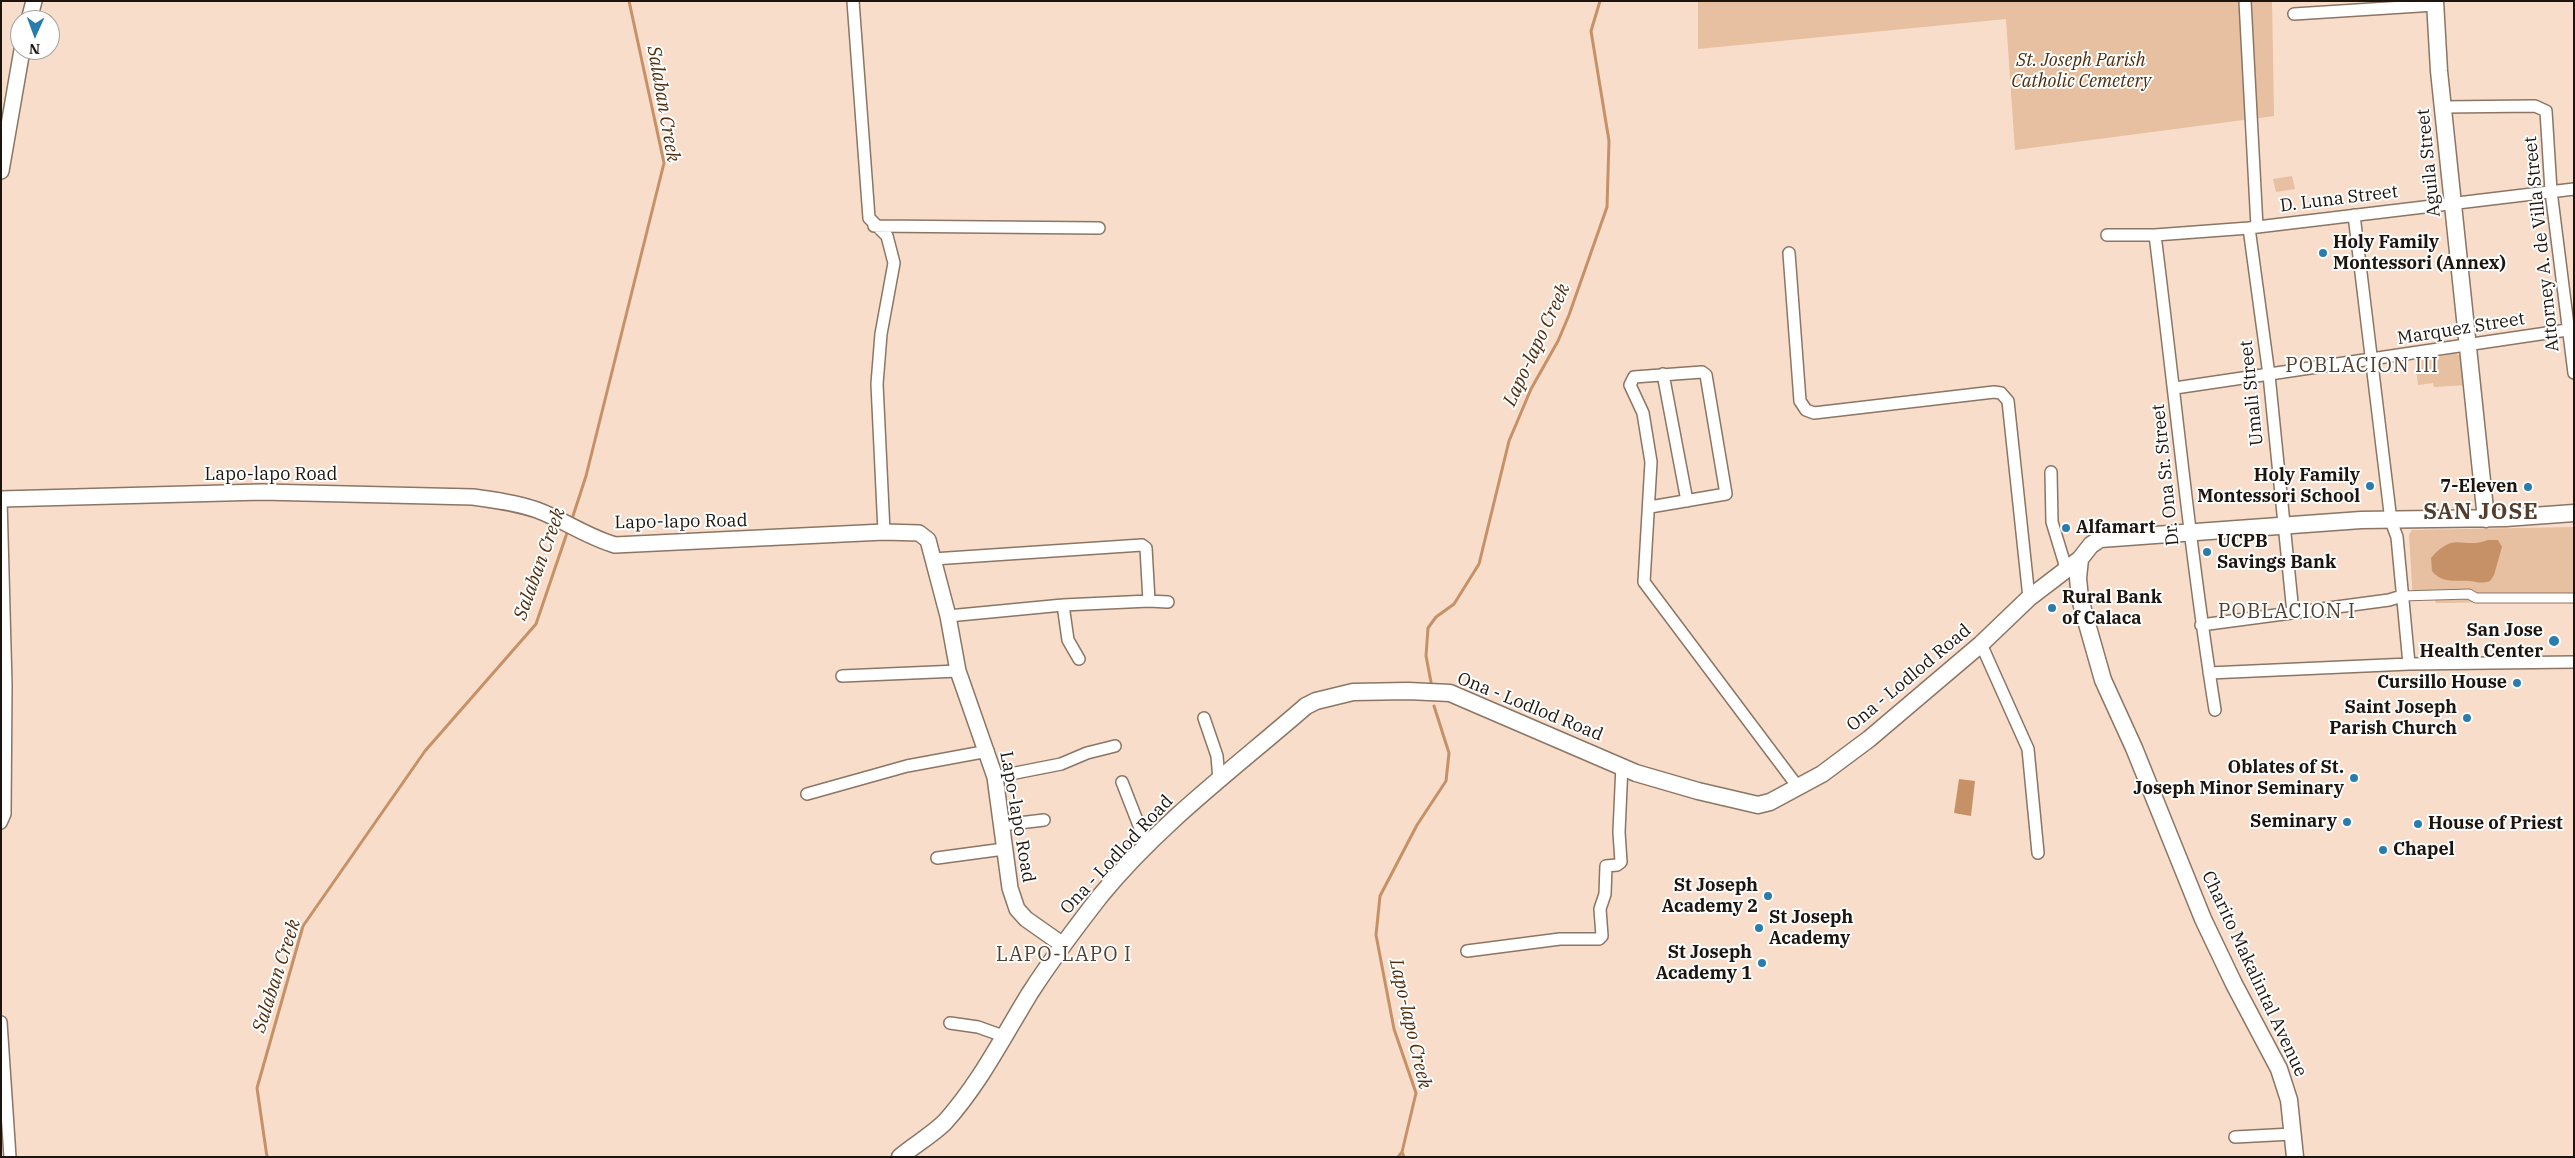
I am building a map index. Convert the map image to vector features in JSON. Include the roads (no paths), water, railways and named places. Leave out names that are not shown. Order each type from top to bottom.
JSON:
[{"type":"main road","name":"Aguila Street","points":[[2435,3],[2439,71],[2486,518]]},
{"type":"main road","name":"Ona - Lodlod Road","points":[[900,1157],[943,1123],[964,1098],[1006,1037],[1030,994],[1063,945],[1103,894],[1147,846],[1219,780],[1306,706],[1316,701],[1353,692],[1408,691],[1450,694],[1482,705],[1548,737],[1622,765],[1636,773],[1689,789],[1758,805],[1770,802],[1822,774],[1870,739],[1981,644],[2029,598],[2080,558],[2091,544],[2100,539],[2284,524],[2361,520],[2486,518],[2574,513]]},
{"type":"main road","name":"Charito Makalintal Avenue","points":[[2080,558],[2078,578],[2080,599],[2104,680],[2134,748],[2203,919],[2234,984],[2276,1061],[2287,1092],[2295,1157]]},
{"type":"street","points":[[853,1],[869,218],[874,226],[887,236],[894,263],[882,334],[878,384],[884,532]]},
{"type":"street","name":"Umali Street","points":[[2245,1],[2253,228],[2292,613]]},
{"type":"street","points":[[2294,14],[2435,3]]},
{"type":"street","points":[[1,172],[20,60]]},
{"type":"street","name":"Attorney A. de Villa Street","points":[[2443,107],[2535,106],[2546,111],[2552,191],[2571,330],[2574,373]]},
{"type":"street","name":"D. Luna Street","points":[[2108,235],[2155,235],[2253,228],[2574,188]]},
{"type":"street","points":[[2354,215],[2391,521],[2397,537],[2409,664]]},
{"type":"street","points":[[874,226],[1099,228]]},
{"type":"street","name":"Dr. Ona Sr. Street","points":[[2155,235],[2175,388],[2189,531],[2201,626],[2215,710]]},
{"type":"street","points":[[1789,253],[1800,401],[1806,410],[1814,413],[1994,392],[2001,393],[2008,401],[2029,598]]},
{"type":"street","name":"Marquez Street","points":[[2175,388],[2571,330]]},
{"type":"street","points":[[1650,508],[1721,497],[1726,491],[1706,375],[1696,371],[1634,378],[1630,385],[1643,413],[1651,462],[1650,508],[1644,582],[1798,787]]},
{"type":"street","points":[[1663,374],[1687,501]]},
{"type":"street","points":[[2051,472],[2052,522],[2066,568]]},
{"type":"street","name":"Lapo-lapo Road","points":[[1,499],[272,492],[473,497],[508,502],[539,510],[593,538],[615,545],[633,546],[884,532],[909,532],[925,536],[948,616],[958,671],[988,751],[995,777],[1010,888],[1017,909],[1026,919],[1063,945]]},
{"type":"street","points":[[1,499],[5,814],[1,823]]},
{"type":"street","points":[[933,559],[1142,545],[1146,548],[1148,555],[1149,601]]},
{"type":"street","points":[[2201,626],[2389,600],[2402,596],[2469,594],[2476,598],[2574,598]]},
{"type":"street","points":[[948,616],[1063,605],[1149,601],[1168,602]]},
{"type":"street","points":[[1063,605],[1068,640],[1080,658]]},
{"type":"street","points":[[1981,644],[2028,749],[2038,853]]},
{"type":"street","points":[[2209,673],[2409,664],[2574,662]]},
{"type":"street","points":[[842,676],[958,671]]},
{"type":"street","points":[[1204,718],[1217,756],[1219,780]]},
{"type":"street","points":[[995,777],[1061,764],[1087,753],[1115,746]]},
{"type":"street","points":[[807,794],[907,766],[988,751]]},
{"type":"street","points":[[1467,951],[1560,939],[1599,939],[1602,936],[1600,910],[1605,894],[1606,866],[1608,864],[1617,865],[1622,862],[1619,832],[1622,765]]},
{"type":"street","points":[[1122,782],[1147,846]]},
{"type":"street","points":[[1002,825],[1044,820]]},
{"type":"street","points":[[937,858],[1004,849]]},
{"type":"street","points":[[1,1022],[10,1157]]},
{"type":"street","points":[[950,1023],[978,1027],[1006,1037]]},
{"type":"street","points":[[2235,1137],[2292,1134]]},
{"type":"waterway","name":"Salaban Creek","points":[[571,522],[586,476],[664,163],[629,1]]},
{"type":"waterway","name":"Lapo-lapo Creek","points":[[1431,682],[1426,656],[1428,628],[1436,617],[1454,604],[1479,564],[1509,441],[1531,389],[1558,341],[1569,315],[1607,207],[1609,141],[1591,31],[1600,1]]},
{"type":"waterway","name":"Salaban Creek","points":[[267,1157],[257,1088],[303,926],[425,751],[536,624],[568,530]]},
{"type":"waterway","name":"Lapo-lapo Creek","points":[[1398,1157],[1402,1152],[1416,1093],[1394,1029],[1376,935],[1380,896],[1417,825],[1446,781],[1449,753],[1434,706]]},
{"type":"waterway","name":"Lapo-lapo Creek","points":[[1402,1152],[1404,1157]]},
{"type":"place","name":"Holy Family Montessori (Annex)","points":[[2323,253]]},
{"type":"place","name":"Holy Family Montessori School","points":[[2370,486]]},
{"type":"place","name":"7-Eleven","points":[[2528,487]]},
{"type":"place","name":"Alfamart","points":[[2066,528]]},
{"type":"place","name":"UCPB Savings Bank","points":[[2207,552]]},
{"type":"place","name":"Rural Bank of Calaca","points":[[2052,608]]},
{"type":"place","name":"San Jose Health Center","points":[[2554,641]]},
{"type":"place","name":"Cursillo House","points":[[2517,683]]},
{"type":"place","name":"Saint Joseph Parish Church","points":[[2467,718]]},
{"type":"place","name":"Oblates of St. Joseph Minor Seminary","points":[[2354,778]]},
{"type":"place","name":"Seminary","points":[[2347,822]]},
{"type":"place","name":"House of Priest","points":[[2418,824]]},
{"type":"place","name":"Chapel","points":[[2383,850]]},
{"type":"place","name":"St Joseph Academy 2","points":[[1768,896]]},
{"type":"place","name":"St Joseph Academy","points":[[1759,928]]},
{"type":"place","name":"St Joseph Academy 1","points":[[1762,963]]},
{"type":"district","name":"POBLACION III","points":[[2362,366]]},
{"type":"district","name":"SAN JOSE","points":[[2481,513]]},
{"type":"district","name":"POBLACION I","points":[[2287,612]]},
{"type":"district","name":"LAPO-LAPO I","points":[[1064,955]]},
{"type":"park label","name":"St. Joseph Parish Catholic Cemetery","points":[[2081,71]]}]
